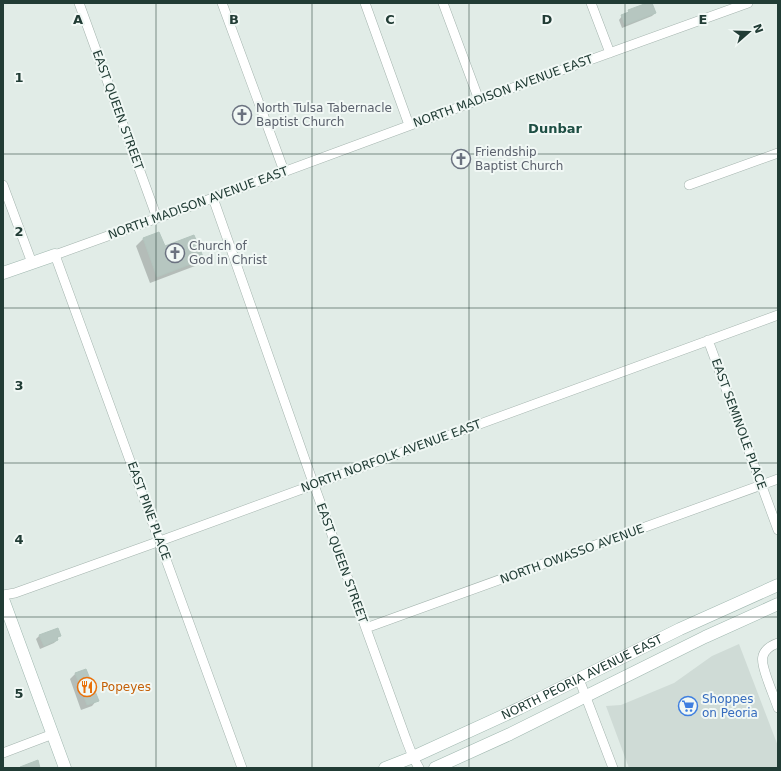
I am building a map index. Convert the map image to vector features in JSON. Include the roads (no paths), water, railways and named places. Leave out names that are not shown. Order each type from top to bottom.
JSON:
[{"type":"main road","points":[[3,273],[55,255]]},
{"type":"main road","name":"NORTH PEORIA AVENUE EAST","points":[[385,768],[413,757],[520,708],[680,629],[778,585]]},
{"type":"main road","points":[[3,599],[65,768]]},
{"type":"main road","name":"NORTH PEORIA AVENUE EAST","points":[[436,768],[510,734],[705,637],[778,604]]},
{"type":"street","name":"EAST QUEEN STREET","points":[[79,3],[157,218]]},
{"type":"street","points":[[222,3],[284,171]]},
{"type":"street","points":[[365,3],[409,125]]},
{"type":"street","points":[[443,3],[479,100]]},
{"type":"street","points":[[591,3],[610,53]]},
{"type":"street","name":"NORTH MADISON AVENUE EAST","points":[[55,255],[748,3]]},
{"type":"street","points":[[689,185],[778,153]]},
{"type":"street","points":[[3,185],[32,263]]},
{"type":"street","name":"EAST QUEEN STREET","points":[[213,198],[366,628],[413,757],[419,768]]},
{"type":"street","name":"EAST PINE PLACE","points":[[55,255],[242,768]]},
{"type":"street","name":"NORTH NORFOLK AVENUE EAST","points":[[3,595],[15,593],[160,541],[778,315]]},
{"type":"street","name":"EAST SEMINOLE PLACE","points":[[708,340],[778,530]]},
{"type":"street","name":"NORTH OWASSO AVENUE","points":[[366,628],[778,479]]},
{"type":"street","points":[[778,644],[770,646],[765,651],[762,658],[762,666],[778,708]]},
{"type":"street","points":[[580,679],[613,768]]},
{"type":"street","points":[[3,753],[53,734]]},
{"type":"place","name":"North Tulsa Tabernacle Baptist Church","points":[[242,115]]},
{"type":"place","name":"Friendship Baptist Church","points":[[461,159]]},
{"type":"place","name":"Church of God in Christ","points":[[175,253]]},
{"type":"place","name":"Popeyes","points":[[87,687]]},
{"type":"place","name":"Shoppes on Peoria","points":[[688,706]]},
{"type":"district","name":"Dunbar","points":[[555,128]]}]
